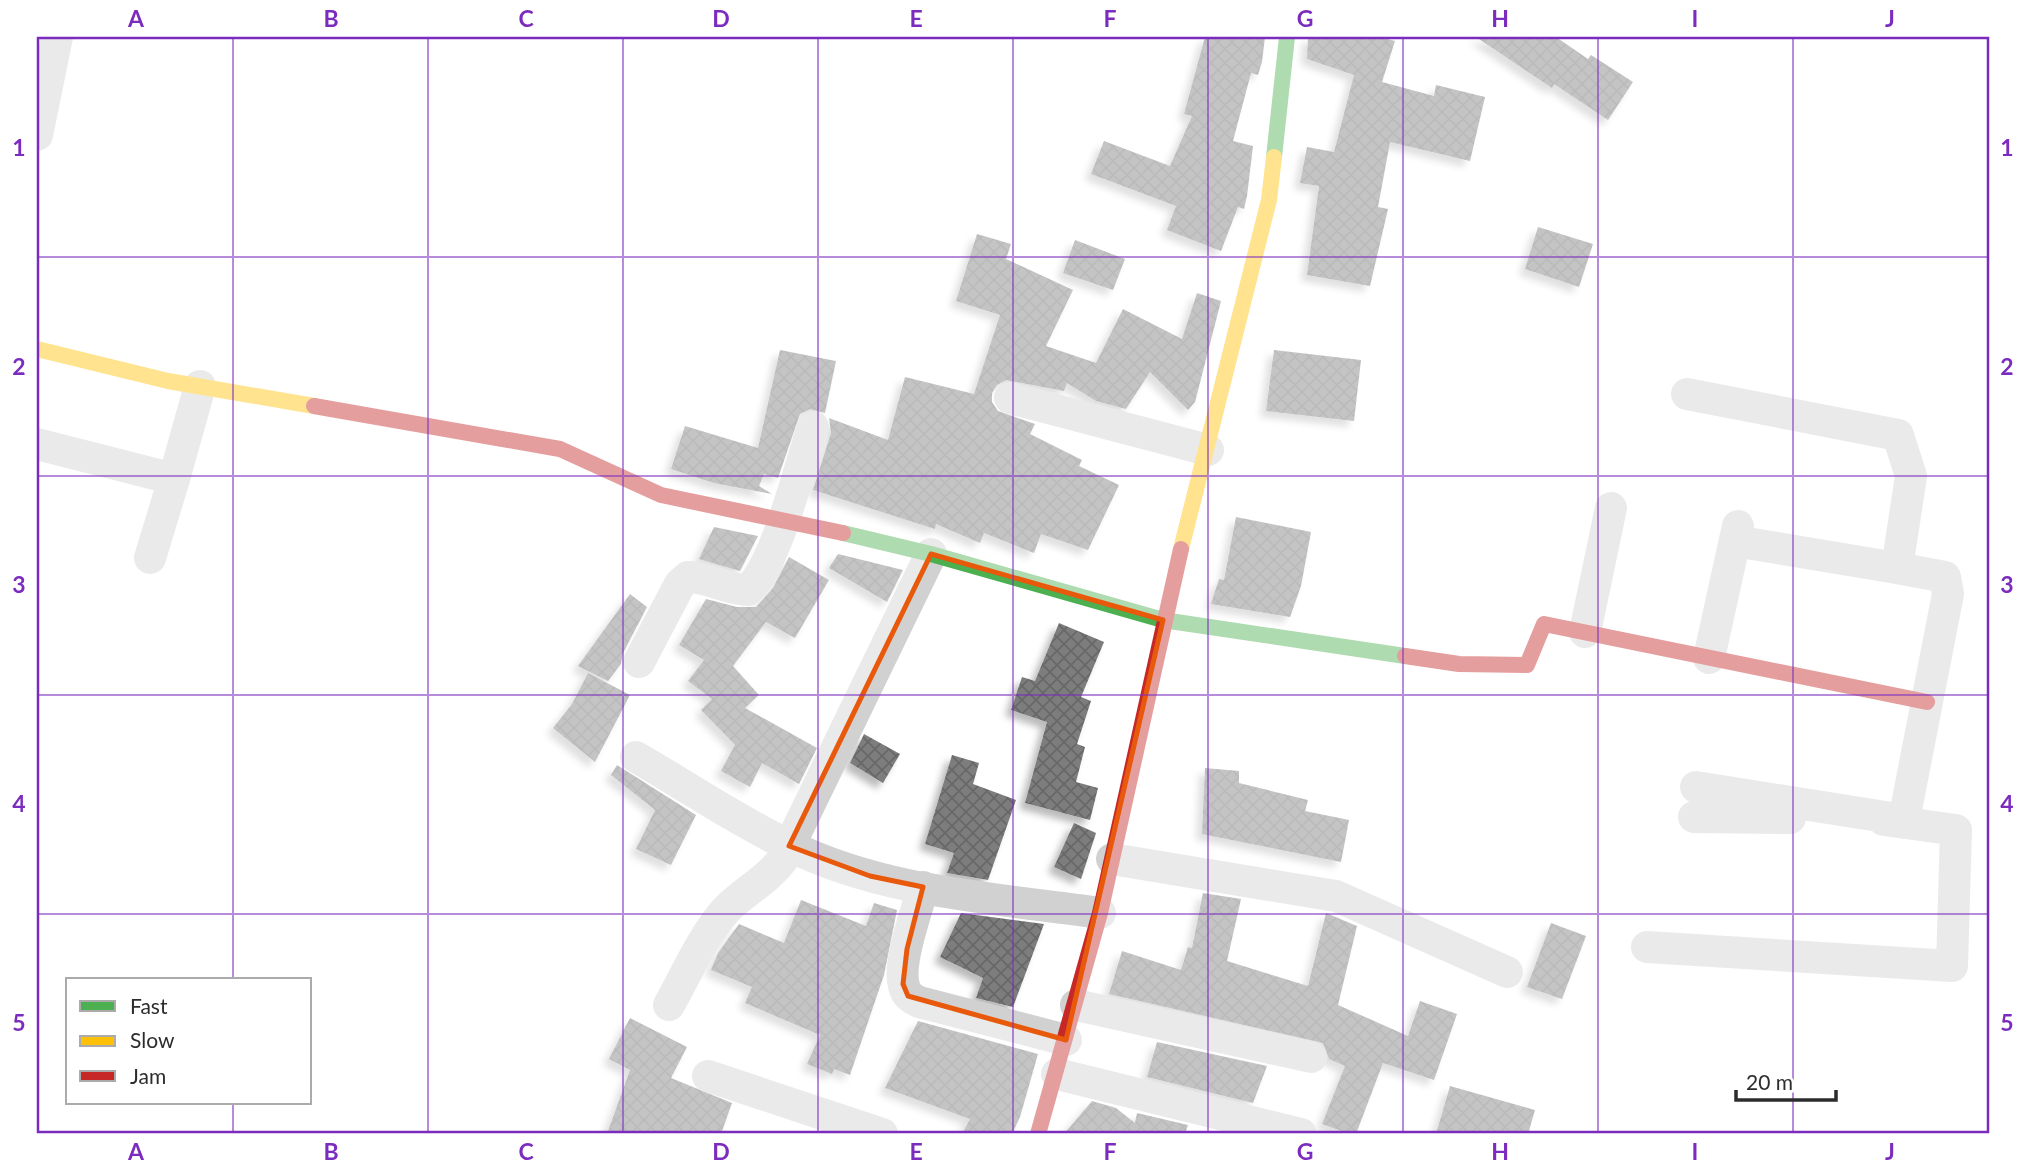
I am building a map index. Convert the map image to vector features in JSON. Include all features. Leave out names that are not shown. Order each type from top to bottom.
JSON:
[{"type":"street","points":[[37,135],[57,37]]},
{"type":"street","points":[[1038,1134],[1100,913],[1163,620],[1269,200],[1287,37]]},
{"type":"street","points":[[37,349],[200,386],[329,411],[535,443],[571,453],[620,479],[661,495],[783,518],[931,554],[1163,620],[1459,664],[1527,665],[1544,624],[1927,702]]},
{"type":"street","points":[[150,558],[200,386]]},
{"type":"street","points":[[1687,394],[1898,435],[1911,476],[1898,568]]},
{"type":"street","points":[[1010,398],[1208,450]]},
{"type":"street","points":[[639,662],[680,584],[688,577],[705,577],[737,590],[748,590],[758,581],[783,518],[813,427]]},
{"type":"street","points":[[37,444],[174,480]]},
{"type":"street","points":[[1585,632],[1611,508]]},
{"type":"street","points":[[1709,658],[1736,533],[1945,577],[1948,594],[1904,820]]},
{"type":"street","points":[[669,1004],[712,928],[728,908],[774,872],[931,554]]},
{"type":"street","points":[[636,757],[789,846],[870,876],[923,887],[1100,913]]},
{"type":"street","points":[[1647,947],[1952,965],[1956,830],[1904,820],[1695,802]]},
{"type":"street","points":[[1112,859],[1336,896],[1507,972]]},
{"type":"street","points":[[923,887],[907,948],[903,984],[908,996],[919,1002],[1066,1041]]},
{"type":"street","points":[[1076,1004],[1311,1058]]},
{"type":"street","points":[[1057,1074],[1301,1134]]},
{"type":"street","points":[[708,1076],[882,1134]]},
{"type":"highlighted area","points":[[931,554],[1163,620],[1066,1040],[908,996],[903,984],[907,949],[923,887],[870,876],[789,846]]},
{"type":"building","points":[[1205,37],[1265,37],[1258,75],[1251,73],[1233,141],[1253,146],[1247,196],[1244,209],[1238,207],[1221,251],[1167,230],[1176,206],[1091,174],[1104,141],[1170,166],[1192,116],[1184,114]]},
{"type":"building","points":[[1308,37],[1380,37],[1395,41],[1382,82],[1434,96],[1436,85],[1485,97],[1470,161],[1390,142],[1378,207],[1388,209],[1370,286],[1307,275],[1319,186],[1300,183],[1307,147],[1334,152],[1354,75],[1307,59]]},
{"type":"building","points":[[1476,37],[1556,37],[1588,59],[1591,55],[1633,82],[1608,120],[1554,84],[1552,88]]},
{"type":"building","points":[[1538,227],[1593,244],[1579,287],[1525,269]]},
{"type":"building","points":[[977,234],[1011,244],[1006,259],[1073,290],[1046,346],[1096,363],[1123,309],[1182,339],[1197,293],[1221,301],[1195,402],[1188,410],[1150,372],[1126,409],[1096,401],[1067,383],[1064,391],[1006,380],[997,385],[992,393],[992,402],[998,411],[1035,424],[1030,434],[1082,460],[1079,466],[1119,485],[1088,550],[1041,534],[1034,553],[984,533],[980,543],[936,524],[935,529],[813,490],[831,433],[829,418],[888,440],[905,377],[974,394],[1000,315],[956,301]]},
{"type":"building","points":[[1075,240],[1125,259],[1113,290],[1063,273]]},
{"type":"building","points":[[780,350],[836,361],[825,413],[810,409],[800,414],[778,478],[764,474],[759,486],[772,494],[714,483],[671,469],[685,426],[758,448]]},
{"type":"building","points":[[1274,350],[1361,360],[1354,421],[1266,411]]},
{"type":"building","points":[[1236,517],[1311,532],[1301,586],[1290,617],[1211,604],[1219,579],[1224,580]]},
{"type":"building","points":[[714,527],[758,536],[740,571],[699,559]]},
{"type":"building","points":[[838,554],[903,570],[887,602],[829,568]]},
{"type":"building","points":[[789,557],[829,580],[795,638],[766,622],[733,666],[759,695],[745,708],[817,748],[799,784],[762,763],[750,787],[721,771],[735,745],[701,710],[712,699],[688,681],[704,660],[679,645],[706,599],[737,607],[756,607],[773,588]]},
{"type":"building","points":[[630,594],[647,607],[623,653],[621,664],[608,681],[578,666]]},
{"type":"building","points":[[1059,623],[1104,642],[1081,697],[1091,701],[1077,744],[1085,747],[1076,782],[1098,788],[1090,820],[1025,803],[1047,722],[1011,710],[1022,677],[1035,681]]},
{"type":"building","points":[[588,673],[630,695],[595,762],[553,728],[572,704]]},
{"type":"building","points":[[864,734],[900,754],[883,783],[850,763]]},
{"type":"building","points":[[952,755],[979,763],[973,784],[1016,800],[988,880],[947,873],[954,853],[925,844]]},
{"type":"building","points":[[617,765],[696,815],[671,865],[636,849],[655,810],[611,775]]},
{"type":"building","points":[[1205,768],[1239,771],[1239,783],[1308,800],[1305,811],[1349,820],[1341,862],[1202,834]]},
{"type":"building","points":[[1074,823],[1096,833],[1081,879],[1054,867]]},
{"type":"building","points":[[1203,893],[1241,899],[1227,961],[1308,986],[1326,913],[1357,926],[1338,1005],[1408,1036],[1420,1001],[1457,1014],[1434,1080],[1383,1063],[1356,1134],[1350,1134],[1322,1124],[1345,1066],[1329,1059],[1323,1043],[1109,994],[1122,951],[1181,970],[1188,947],[1192,948]]},
{"type":"building","points":[[801,900],[866,926],[874,903],[897,910],[884,975],[850,1075],[834,1069],[832,1074],[807,1064],[820,1035],[745,1003],[752,987],[711,970],[718,953],[739,924],[784,943]]},
{"type":"building","points":[[961,913],[1044,924],[1013,1007],[976,998],[983,978],[940,957]]},
{"type":"building","points":[[1551,923],[1586,936],[1562,999],[1527,987]]},
{"type":"building","points":[[630,1018],[687,1047],[671,1078],[732,1103],[721,1134],[607,1134],[630,1070],[609,1059]]},
{"type":"building","points":[[918,1021],[1038,1054],[1020,1117],[1012,1134],[962,1134],[970,1119],[885,1088]]},
{"type":"building","points":[[1157,1042],[1267,1066],[1253,1103],[1147,1077]]},
{"type":"building","points":[[1450,1086],[1535,1110],[1528,1134],[1436,1134]]},
{"type":"building","points":[[1092,1101],[1116,1108],[1135,1123],[1137,1113],[1188,1125],[1185,1134],[1064,1134]]},
{"type":"traffic: fast","points":[[1274,157],[1287,37]]},
{"type":"traffic: fast","points":[[843,533],[931,554],[1163,620],[1405,656]]},
{"type":"traffic: slow","points":[[1181,549],[1269,200],[1274,157]]},
{"type":"traffic: slow","points":[[37,349],[168,381],[314,406]]},
{"type":"traffic: jam","points":[[314,406],[560,449],[661,495],[843,533]]},
{"type":"traffic: jam","points":[[1038,1134],[1100,913],[1181,549]]},
{"type":"traffic: jam","points":[[1405,656],[1459,664],[1527,665],[1544,624],[1927,702]]}]
